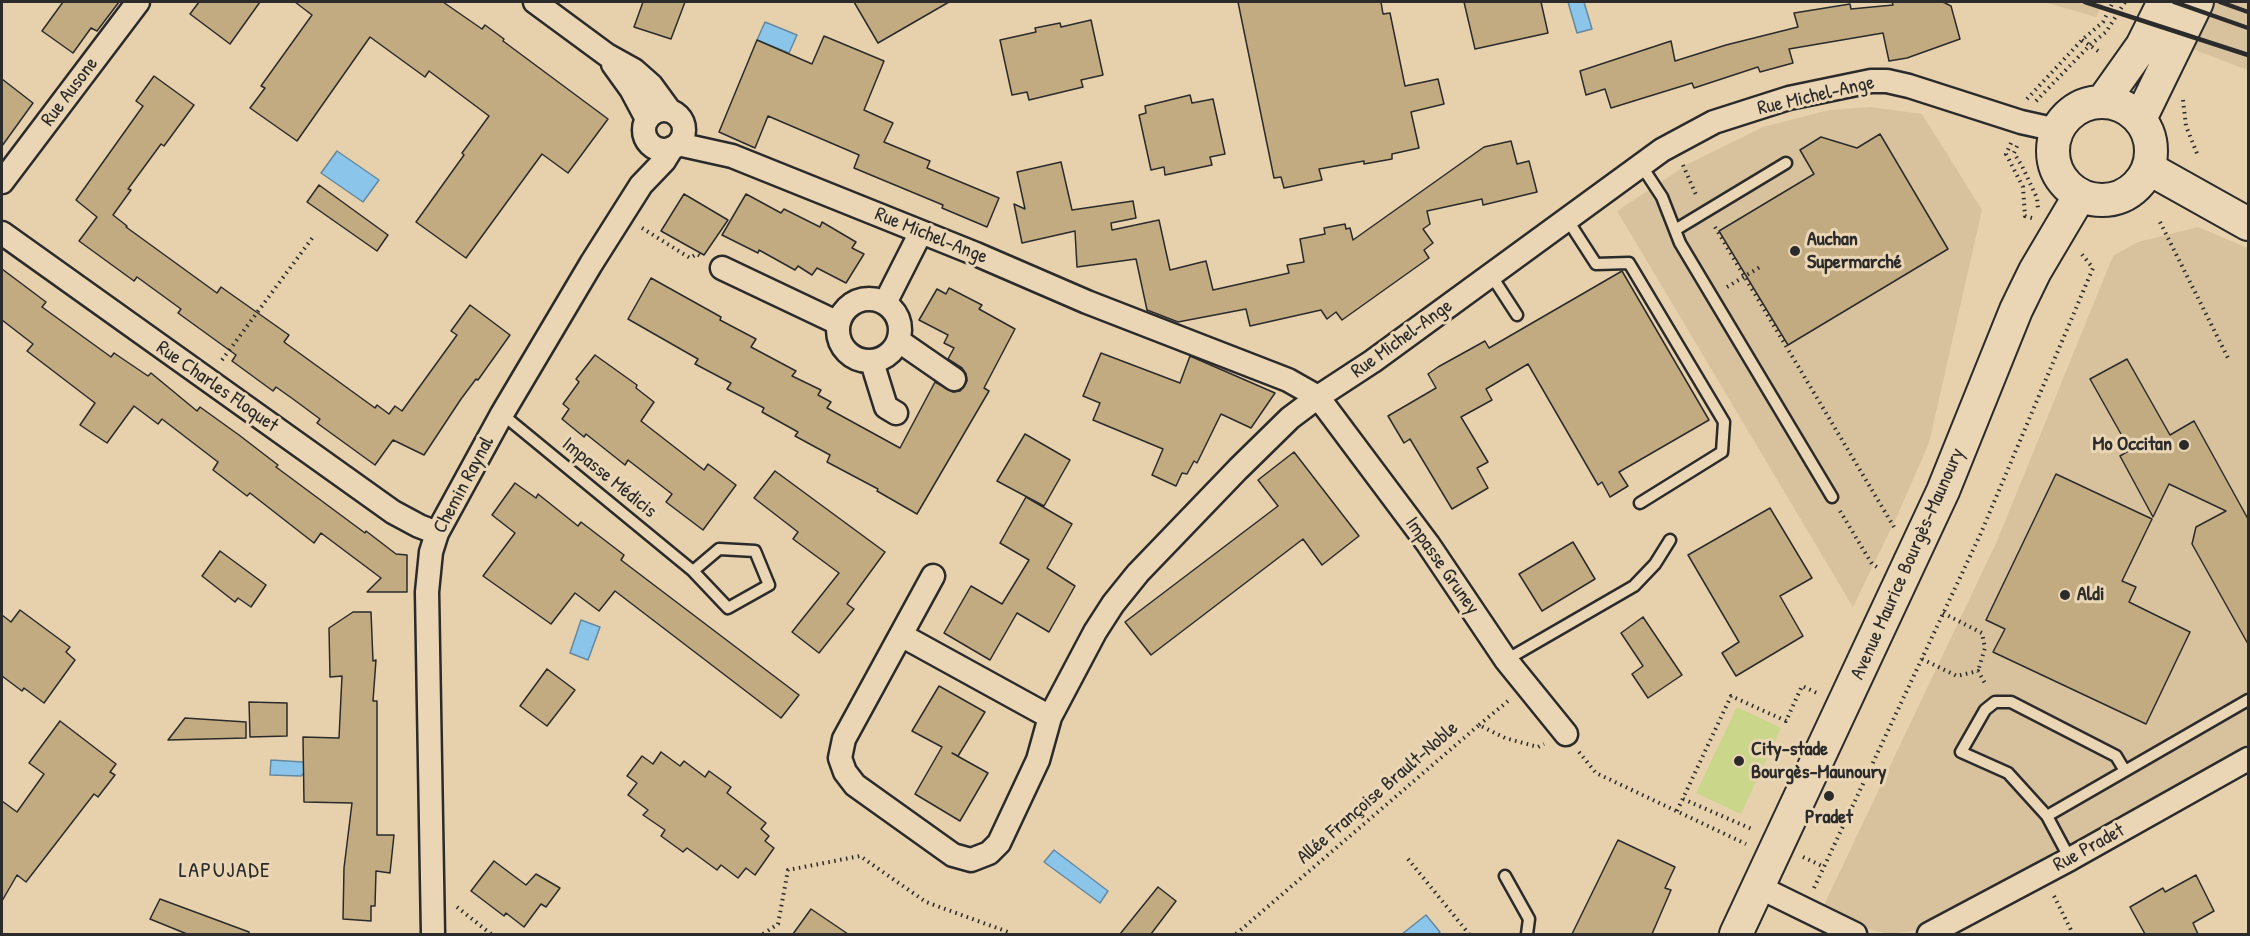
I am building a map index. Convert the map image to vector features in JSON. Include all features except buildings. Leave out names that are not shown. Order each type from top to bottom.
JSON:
[{"type":"street","name":"Rue Ausone","points":[[2,182],[138,2]]},
{"type":"street","name":"Rue Michel-Ange","points":[[536,2],[607,55],[634,70],[651,85],[675,115],[732,156]]},
{"type":"street","points":[[2103,101],[2142,46],[2164,2]]},
{"type":"street","points":[[2140,119],[2197,2]]},
{"type":"street","name":"Rue Michel-Ange","points":[[607,55],[631,88],[654,147],[666,150],[675,146],[732,156],[1087,302],[1288,380],[1318,397],[1373,361],[1641,165],[1714,122],[1788,98],[1871,81],[1887,81],[2021,122],[2057,130]]},
{"type":"street","points":[[2103,101],[2117,103],[2130,109],[2140,119],[2151,143],[2151,156],[2142,180],[2132,190],[2121,197],[2093,200],[2067,186],[2058,174],[2053,144],[2057,130],[2065,118],[2076,109],[2089,103],[2103,101]]},
{"type":"street","points":[[647,129],[657,111],[675,115],[684,132],[675,146]]},
{"type":"street","name":"Chemin Raynal","points":[[641,185],[647,129]]},
{"type":"street","name":"Chemin Raynal","points":[[433,934],[427,592],[431,552],[437,533],[502,414],[621,215],[641,185],[675,146]]},
{"type":"street","points":[[2148,168],[2248,224]]},
{"type":"street","name":"Avenue Maurice Bourgès-Maunoury","points":[[1737,934],[1938,502],[2016,310],[2035,271],[2080,195]]},
{"type":"street","points":[[885,303],[921,232]]},
{"type":"street","name":"Rue Charles Floquet","points":[[2,233],[393,512],[437,533]]},
{"type":"street","points":[[722,267],[838,323]]},
{"type":"street","points":[[862,299],[874,299],[885,303],[897,315],[900,324],[899,341],[888,355],[872,362],[853,358],[845,351],[837,333],[843,312],[851,304],[862,299]]},
{"type":"street","points":[[899,341],[954,379]]},
{"type":"street","points":[[872,362],[886,407],[896,413]]},
{"type":"street","points":[[933,576],[844,739],[840,758],[845,772],[855,784],[953,855],[971,860],[988,853],[999,843],[1038,760],[1050,717],[1095,632],[1138,573],[1290,418],[1318,397]]},
{"type":"street","name":"Impasse Gruney","points":[[1318,397],[1428,544],[1506,660],[1566,734]]},
{"type":"street","points":[[901,635],[1050,717]]},
{"type":"street","name":"Rue Pradet","points":[[1929,934],[2043,874],[2248,759]]},
{"type":"street","points":[[1759,886],[1855,934]]},
{"type":"lane","points":[[1675,230],[1786,163]]},
{"type":"lane","points":[[1641,165],[1662,197],[1680,243],[1832,497]]},
{"type":"lane","points":[[1567,219],[1596,264],[1629,263],[1725,422],[1722,452],[1640,503]]},
{"type":"lane","points":[[1491,275],[1517,315]]},
{"type":"lane","name":"Impasse Médicis","points":[[502,414],[693,571],[728,608],[769,585],[755,551],[719,549],[693,571]]},
{"type":"lane","points":[[1506,660],[1634,586],[1655,564],[1670,540]]},
{"type":"lane","points":[[2047,816],[2248,700]]},
{"type":"lane","points":[[2070,859],[2047,816],[2008,773],[1962,752],[1985,710],[1995,702],[2011,702],[2116,756],[2125,771]]},
{"type":"lane","points":[[1505,876],[1529,918],[1527,934]]},
{"type":"path","points":[[2082,39],[2090,45],[2106,32],[2125,2]]},
{"type":"path","points":[[2182,92],[2186,126],[2198,156]]},
{"type":"path","points":[[1674,144],[1706,212],[1895,530]]},
{"type":"path","points":[[621,215],[690,258],[698,254],[722,267]]},
{"type":"path","points":[[2160,222],[2229,360]]},
{"type":"path","points":[[231,347],[313,237]]},
{"type":"path","points":[[1804,909],[1981,533],[2093,268],[2078,250]]},
{"type":"path","points":[[1712,297],[1760,267]]},
{"type":"path","points":[[1832,497],[1872,564],[1886,571]]},
{"type":"path","points":[[1943,614],[1982,633],[1984,648],[1978,670],[1995,702]]},
{"type":"path","points":[[1922,659],[1957,676],[1978,670]]},
{"type":"path","points":[[1479,725],[1526,686]]},
{"type":"path","points":[[1677,812],[1731,696],[1786,721],[1802,686],[1817,694]]},
{"type":"path","name":"Allée Françoise Brault-Noble","points":[[1236,934],[1479,725],[1505,738],[1538,747],[1566,734]]},
{"type":"path","points":[[1566,734],[1596,772],[1745,845],[1752,841]]},
{"type":"path","points":[[1683,799],[1753,830],[1758,837]]},
{"type":"path","points":[[763,934],[778,924],[788,870],[860,856],[926,902],[1010,934]]},
{"type":"path","points":[[1799,856],[1824,867]]},
{"type":"path","points":[[1408,859],[1469,934]]},
{"type":"path","points":[[2043,874],[2073,934]]},
{"type":"path","points":[[456,907],[491,934]]},
{"type":"shaded area","points":[[2044,2],[2103,2],[2096,17]]},
{"type":"shaded area","points":[[2216,2],[2248,2],[2248,70],[2192,49]]},
{"type":"shaded area","points":[[1871,107],[1922,114],[1982,210],[1929,443],[1853,607],[1617,211],[1688,164],[1763,127],[1829,110]]},
{"type":"shaded area","points":[[2198,227],[2248,248],[2248,747],[1938,920],[1913,931],[1888,934],[1865,928],[1823,907],[1997,541],[2113,256],[2138,242]]},
{"type":"green space","name":"City-stade Bourgès-Maunoury","points":[[1737,707],[1781,728],[1741,814],[1696,793]]},
{"type":"water","points":[[1568,2],[1584,2],[1592,29],[1577,33]]},
{"type":"water","points":[[765,22],[797,35],[789,53],[757,40]]},
{"type":"water","points":[[337,151],[379,180],[363,202],[321,173]]},
{"type":"water","points":[[581,620],[600,627],[588,660],[570,653]]},
{"type":"water","points":[[271,760],[303,762],[306,765],[306,771],[301,776],[270,775]]},
{"type":"water","points":[[1054,850],[1108,891],[1100,903],[1044,862]]},
{"type":"water","points":[[1426,915],[1440,932],[1437,934],[1402,934]]},
{"type":"railway","points":[[2085,2],[2248,55]]},
{"type":"railway","points":[[2174,2],[2248,28]]},
{"type":"railway","points":[[2220,2],[2248,12]]},
{"type":"place","name":"Auchan Supermarché","points":[[1795,251]]},
{"type":"place","name":"Mo Occitan","points":[[2184,445]]},
{"type":"place","name":"Aldi","points":[[2065,595]]},
{"type":"place","name":"City-stade Bourgès-Maunoury","points":[[1739,761]]},
{"type":"place","name":"Pradet","points":[[1829,796]]},
{"type":"district","name":"LAPUJADE","points":[[225,871]]}]
